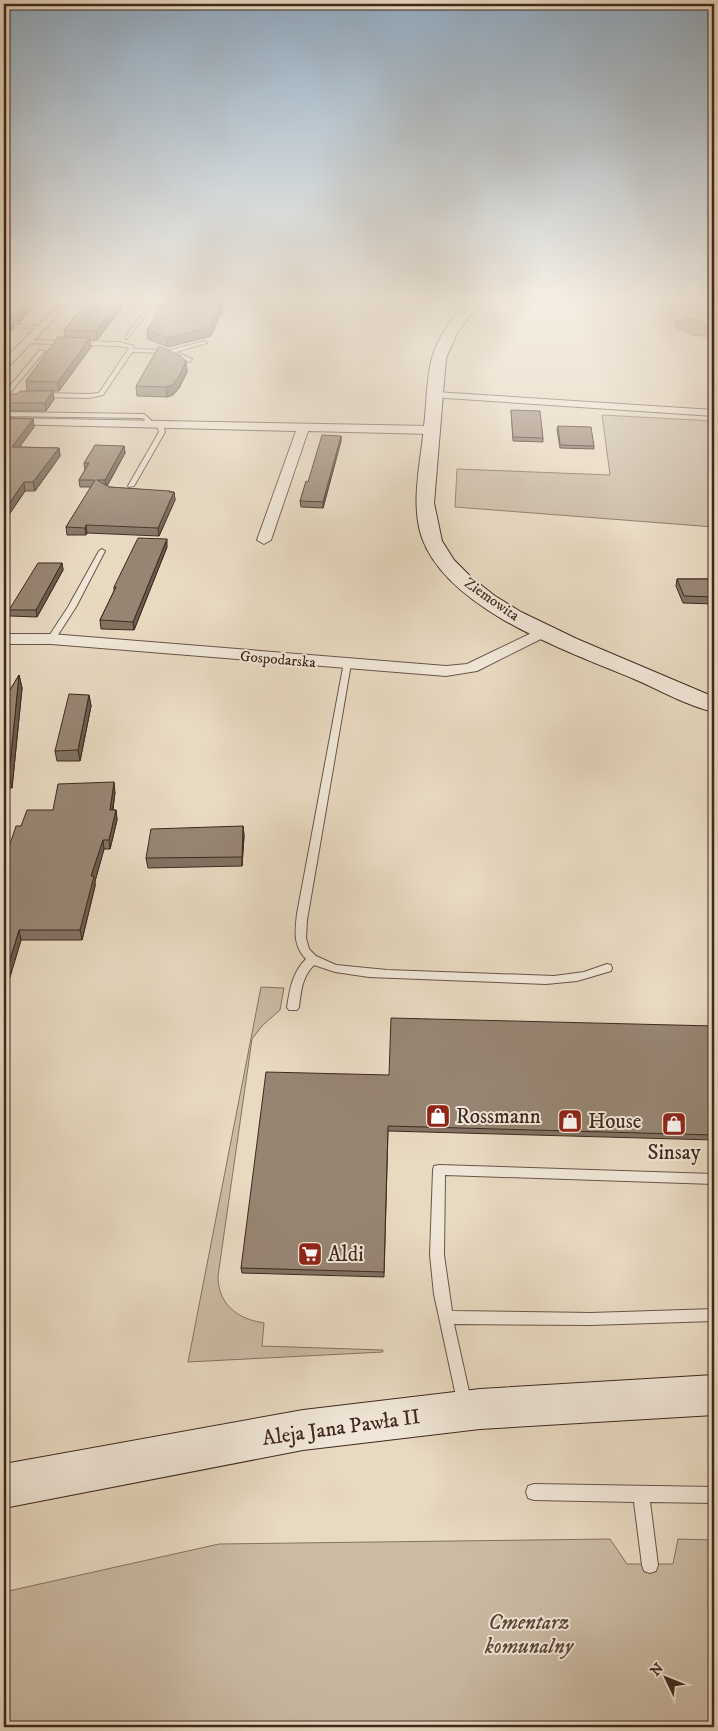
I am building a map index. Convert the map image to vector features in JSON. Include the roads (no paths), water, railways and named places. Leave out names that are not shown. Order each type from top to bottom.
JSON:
[{"type":"street","name":"Ziemowita","points":[[437,382],[426,503],[427,521],[433,541],[443,558],[473,590],[544,632],[714,705]]},
{"type":"street","points":[[435,395],[714,413]]},
{"type":"street","points":[[4,421],[431,430]]},
{"type":"street","points":[[264,540],[303,428]]},
{"type":"street","name":"Gospodarska","points":[[4,639],[50,639],[347,664],[458,671],[471,668],[544,632]]},
{"type":"street","name":"Aleja Jana Pawła II","points":[[4,1486],[303,1430],[465,1410],[703,1398]]},
{"type":"lane","points":[[5,394],[16,382]]},
{"type":"lane","points":[[34,395],[89,396],[100,394],[109,382]]},
{"type":"lane","points":[[5,394],[15,394]]},
{"type":"lane","points":[[4,414],[144,416],[148,420],[145,425]]},
{"type":"lane","points":[[131,486],[162,432],[160,425]]},
{"type":"lane","points":[[50,639],[72,607],[102,551]]},
{"type":"lane","points":[[347,664],[299,935],[303,949],[312,960],[330,967],[352,971],[546,980],[570,980],[589,976],[607,968]]},
{"type":"lane","points":[[293,1007],[296,981],[302,969],[312,960]]},
{"type":"lane","points":[[465,1410],[441,1294],[437,1255],[439,1170],[714,1178]]},
{"type":"lane","points":[[446,1318],[591,1320],[714,1315]]},
{"type":"lane","points":[[534,1492],[714,1495]]},
{"type":"lane","points":[[641,1494],[650,1565]]},
{"type":"place","name":"Rossmann","points":[[438,1116]]},
{"type":"place","name":"House","points":[[570,1121]]},
{"type":"place","name":"Sinsay","points":[[674,1124]]},
{"type":"place","name":"Aldi","points":[[310,1254]]},
{"type":"park label","name":"Cmentarz komunalny","points":[[529,1634]]}]
